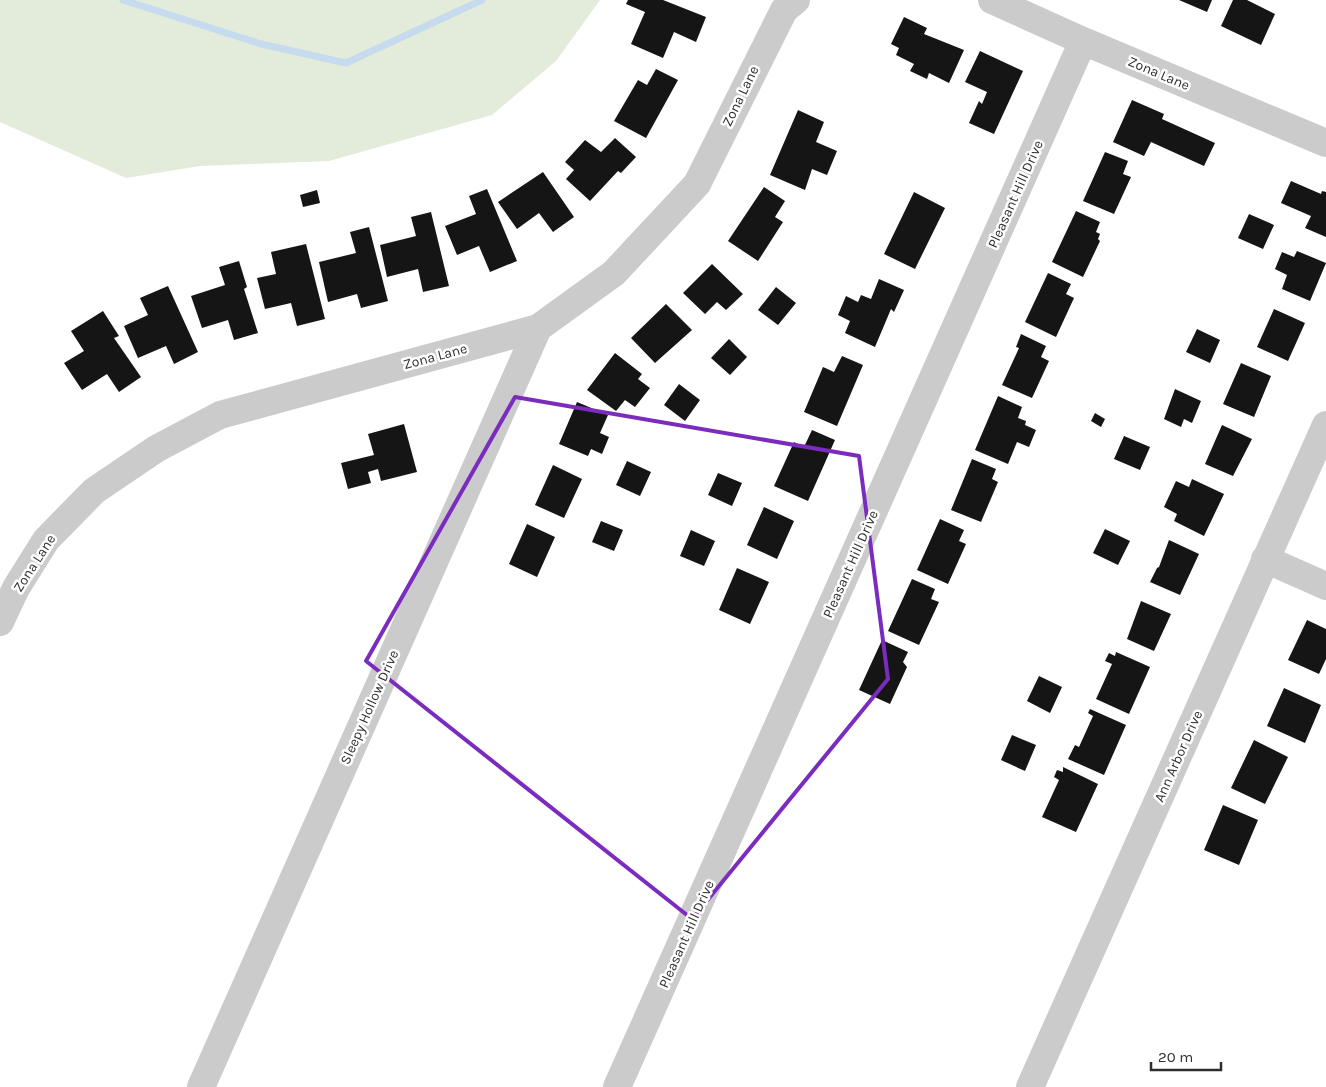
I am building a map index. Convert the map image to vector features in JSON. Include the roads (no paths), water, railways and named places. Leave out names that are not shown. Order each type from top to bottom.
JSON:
[{"type":"street","name":"Zona Lane","points":[[0,622],[16,588],[46,540],[94,491],[156,450],[220,415],[538,328],[614,273],[697,184],[784,10],[796,0]]},
{"type":"street","name":"Zona Lane","points":[[992,0],[1083,41],[1326,143]]},
{"type":"street","name":"Pleasant Hill Drive","points":[[618,1087],[1083,41]]},
{"type":"street","name":"Sleepy Hollow Drive","points":[[201,1087],[538,328]]},
{"type":"street","name":"Ann Arbor Drive","points":[[1030,1087],[1326,425]]},
{"type":"street","points":[[1265,559],[1326,586]]},
{"type":"waterway","points":[[123,0],[261,44],[346,63],[482,0]]}]
